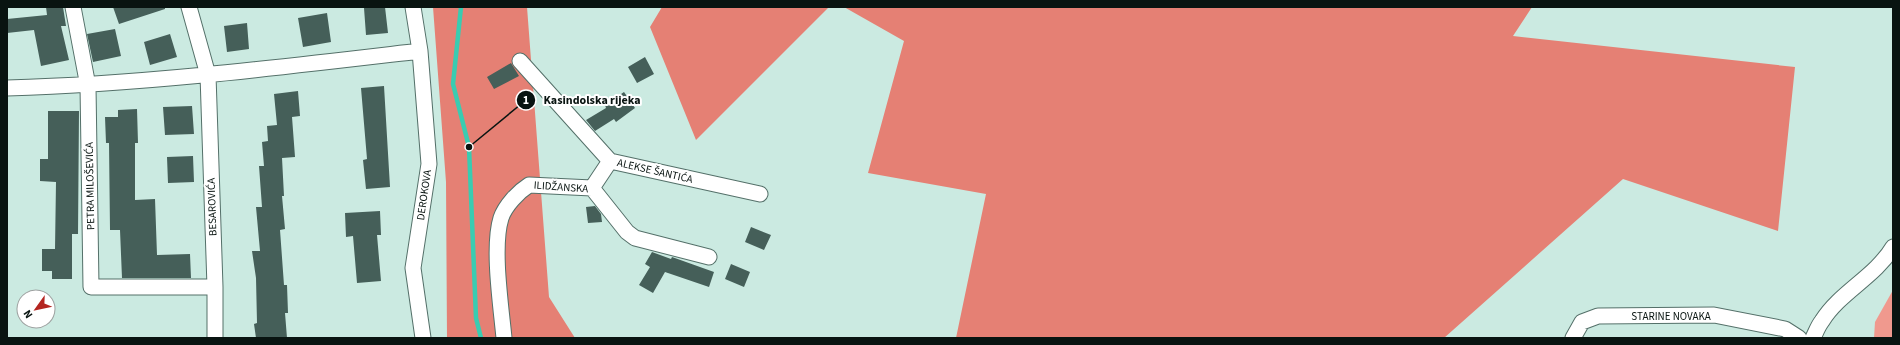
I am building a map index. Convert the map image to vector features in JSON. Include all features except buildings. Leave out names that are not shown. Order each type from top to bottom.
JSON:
[{"type":"street","name":"PETRA MILOŠEVIĆA","points":[[72,7],[88,86],[91,287],[215,287]]},
{"type":"street","name":"BESAROVIĆA","points":[[189,7],[208,75],[215,287],[215,338]]},
{"type":"street","name":"DEROKOVA","points":[[413,7],[420,51],[429,164],[414,268],[423,338]]},
{"type":"street","points":[[7,88],[88,86],[208,75],[420,51]]},
{"type":"street","name":"ALEKSE ŠANTIĆA","points":[[520,61],[610,161],[760,194]]},
{"type":"street","points":[[592,188],[610,161]]},
{"type":"street","name":"ILIDŽANSKA","points":[[504,338],[498,233],[502,216],[521,190],[528,185],[592,188],[627,232],[636,238],[709,256]]},
{"type":"street","points":[[1813,338],[1822,320],[1850,291],[1884,262],[1893,247]]},
{"type":"street","name":"STARINE NOVAKA","points":[[1573,338],[1582,322],[1598,316],[1714,315],[1785,329],[1799,338]]},
{"type":"shaded area","points":[[433,7],[527,7],[549,297],[575,338],[447,338],[446,182]]},
{"type":"shaded area","points":[[662,7],[829,7],[696,140],[650,27]]},
{"type":"shaded area","points":[[844,7],[1532,7],[1513,36],[1795,67],[1778,231],[1623,179],[1444,338],[956,338],[986,194],[868,173],[904,41]]},
{"type":"shaded area","points":[[1893,290],[1893,338],[1874,338],[1875,322]]},
{"type":"waterway","points":[[461,7],[453,84],[469,147],[476,318],[481,338]]},
{"type":"place","name":"Kasindolska rijeka","points":[[469,147]]}]
